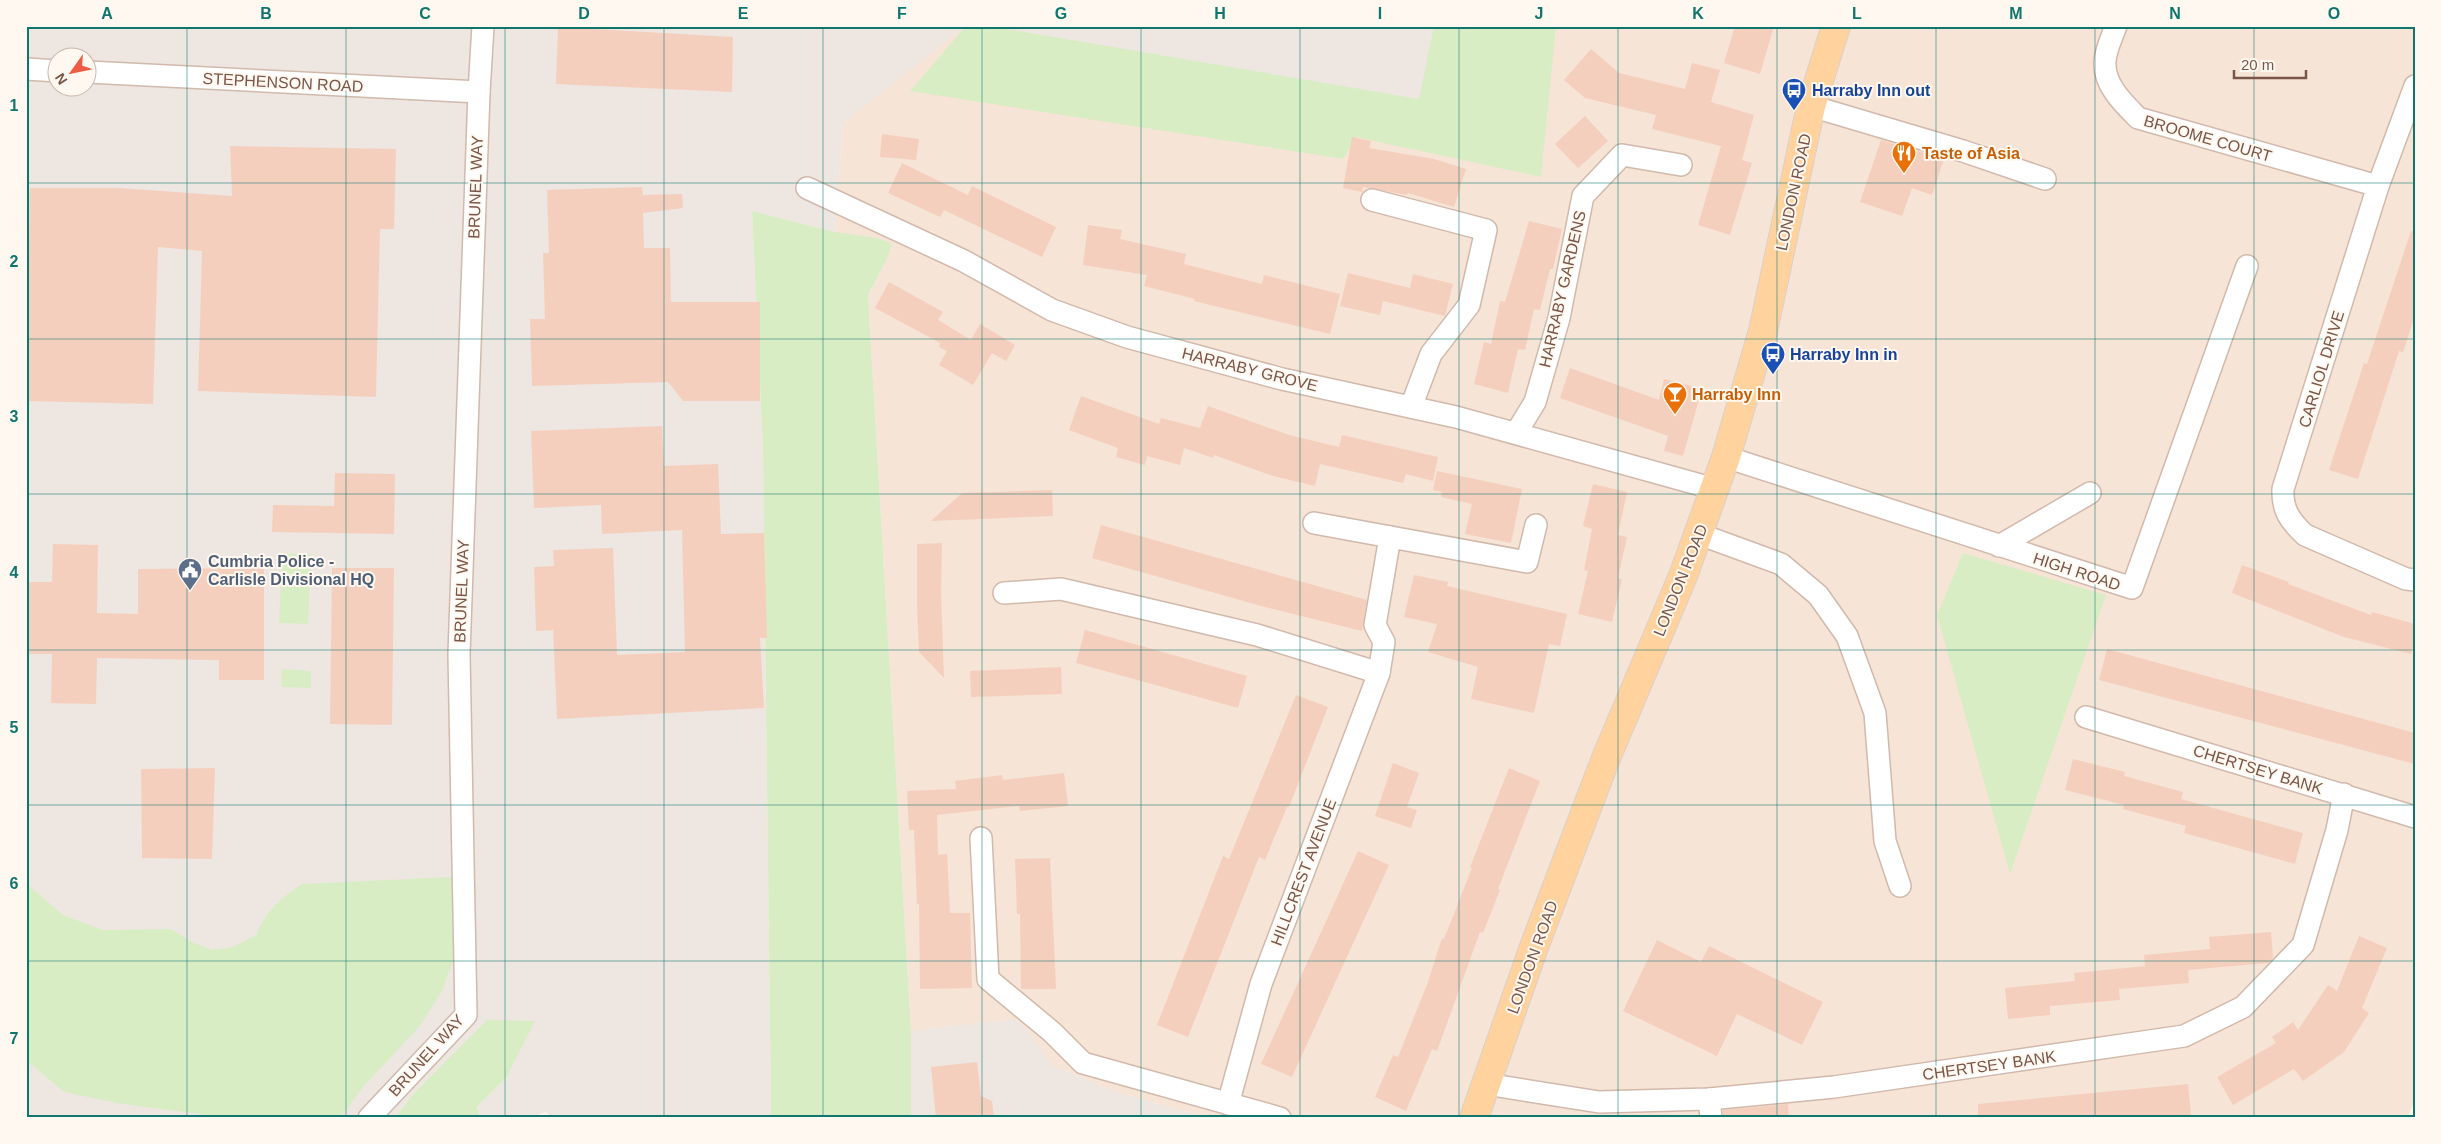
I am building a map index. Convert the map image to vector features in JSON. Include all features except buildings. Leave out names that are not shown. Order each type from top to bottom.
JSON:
[{"type":"main road","name":"LONDON ROAD","points":[[1474,1118],[1534,947],[1606,758],[1683,576],[1726,457],[1763,331],[1811,106],[1836,26]]},
{"type":"street","name":"BRUNEL WAY","points":[[369,1118],[466,1015],[459,654],[483,26]]},
{"type":"street","name":"BROOME COURT","points":[[2116,26],[2105,61],[2106,76],[2120,100],[2138,118],[2378,186]]},
{"type":"street","points":[[26,69],[48,70]]},
{"type":"street","name":"STEPHENSON ROAD","points":[[98,73],[479,92]]},
{"type":"street","name":"CARLIOL DRIVE","points":[[2415,86],[2378,186],[2283,489],[2283,504],[2295,525],[2305,535],[2406,579],[2415,580]]},
{"type":"street","points":[[1811,106],[1963,151],[2045,179]]},
{"type":"street","name":"HARRABY GARDENS","points":[[1516,433],[1538,394],[1559,318],[1583,196],[1622,155],[1681,165]]},
{"type":"street","name":"HARRABY GROVE","points":[[808,188],[964,261],[1052,310],[1127,336],[1282,378],[1516,433],[1714,489]]},
{"type":"street","points":[[1372,200],[1486,230],[1469,305],[1431,354],[1411,407]]},
{"type":"street","name":"HIGH ROAD","points":[[1726,457],[2132,588],[2247,266]]},
{"type":"street","points":[[1999,546],[2090,493]]},
{"type":"street","points":[[1314,523],[1527,562],[1536,525]]},
{"type":"street","points":[[1699,534],[1781,564],[1818,595],[1847,636],[1875,713],[1885,841],[1900,886]]},
{"type":"street","name":"HILLCREST AVENUE","points":[[1228,1104],[1260,984],[1379,673],[1384,642],[1375,625],[1390,537]]},
{"type":"street","points":[[1004,593],[1061,589],[1256,635],[1379,673]]},
{"type":"street","name":"CHERTSEY BANK","points":[[2086,717],[2415,817]]},
{"type":"street","name":"CHERTSEY BANK","points":[[1486,1084],[1598,1102],[1710,1108],[1834,1087],[2184,1036],[2243,1008],[2303,944],[2337,830],[2344,794]]},
{"type":"street","points":[[981,838],[988,979],[1052,1032],[1083,1064],[1280,1118]]},
{"type":"shaded area","points":[[26,26],[965,26],[843,123],[835,232],[752,211],[763,450],[771,1118],[554,1118],[546,1112],[529,1118],[480,1118],[477,1107],[506,1078],[488,1020],[412,1095],[395,1118],[26,1118]]},
{"type":"shaded area","points":[[965,26],[2415,26],[2415,1100],[2407,1118],[1209,1118],[1116,1092],[1051,1065],[1027,1029],[1015,1019],[911,1031],[868,295],[887,259],[835,232],[843,123]]},
{"type":"shaded area","points":[[989,26],[1434,26],[1419,100]]},
{"type":"shaded area","points":[[1015,1019],[1027,1029],[1051,1065],[1116,1092],[1209,1118],[911,1118],[911,1031]]},
{"type":"green space","points":[[966,26],[989,26],[1419,99],[1434,26],[1556,26],[1541,177],[1356,137],[1343,159],[910,91]]},
{"type":"green space","points":[[26,189],[30,191],[26,312]]},
{"type":"green space","points":[[752,211],[835,232],[877,238],[892,244],[887,259],[868,295],[911,1031],[911,1118],[771,1118],[763,450]]},
{"type":"green space","points":[[282,553],[311,554],[308,624],[279,623]]},
{"type":"green space","points":[[1963,553],[2106,595],[2010,874],[1937,615]]},
{"type":"green space","points":[[282,669],[311,671],[311,688],[281,687]]},
{"type":"green space","points":[[452,877],[453,961],[442,991],[419,1027],[363,1087],[340,1118],[231,1118],[122,1104],[64,1092],[26,1060],[26,883],[63,915],[103,930],[171,929],[192,942],[212,950],[233,947],[256,935],[274,906],[302,884]]},
{"type":"green space","points":[[487,1020],[535,1021],[506,1078],[477,1107],[480,1118],[395,1118],[412,1095]]},
{"type":"place","name":"Harraby Inn out","points":[[1794,111]]},
{"type":"place","name":"Taste of Asia","points":[[1904,174]]},
{"type":"place","name":"Harraby Inn in","points":[[1773,375]]},
{"type":"place","name":"Harraby Inn","points":[[1675,415]]},
{"type":"place","name":"Cumbria Police - Carlisle Divisional HQ","points":[[190,591]]}]
